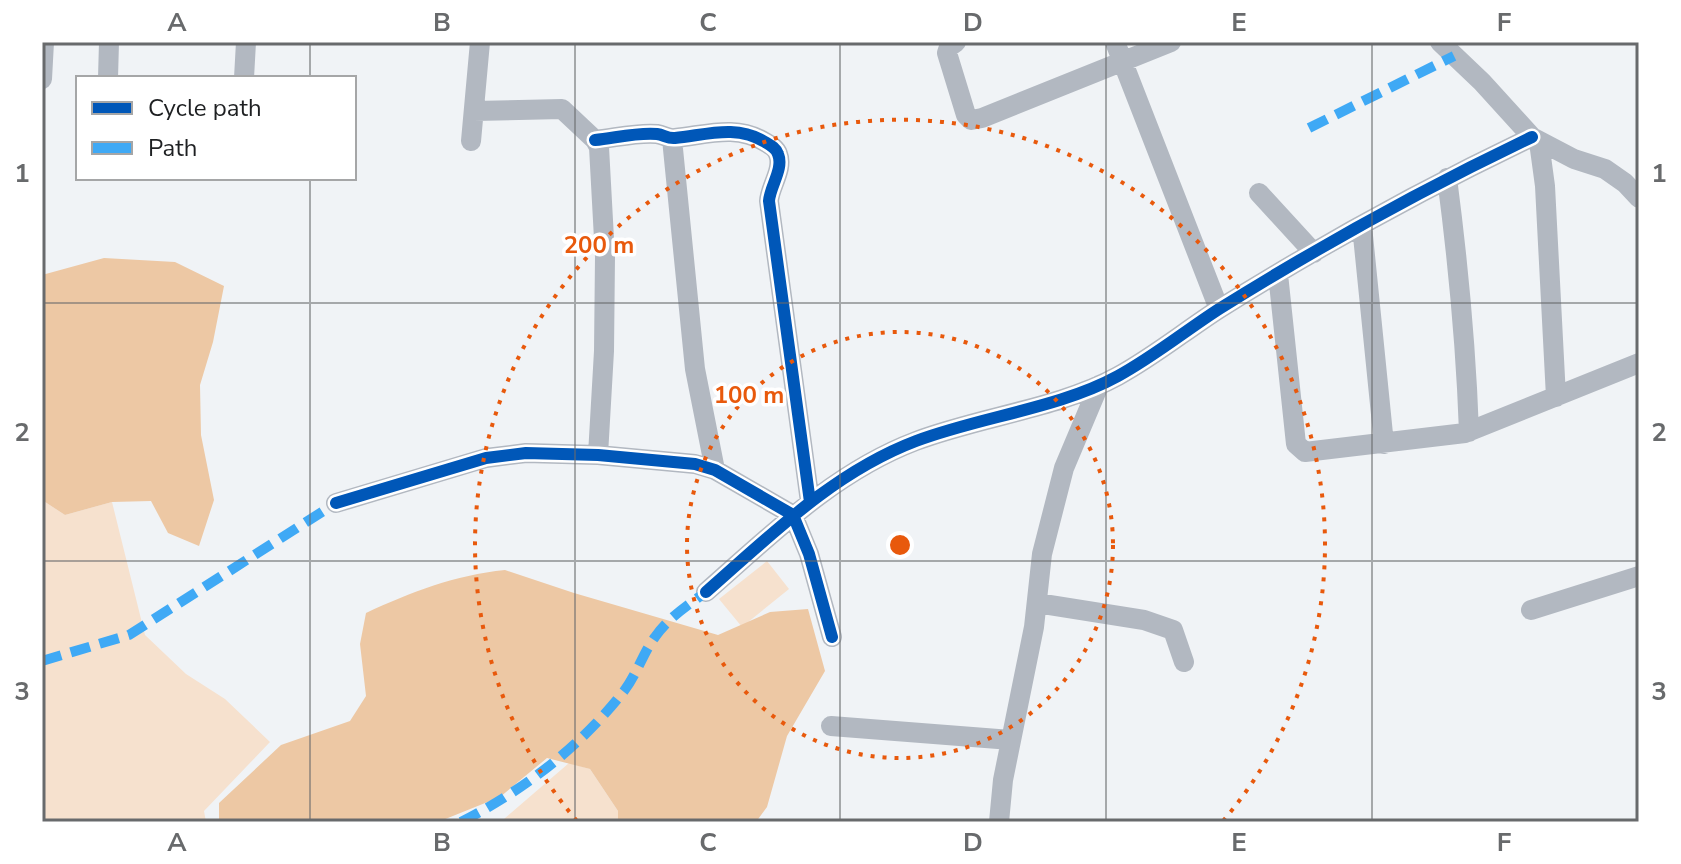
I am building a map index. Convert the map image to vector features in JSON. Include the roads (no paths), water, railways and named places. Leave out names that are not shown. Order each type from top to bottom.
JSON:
[{"type":"street","points":[[42,79],[44,42]]},
{"type":"street","points":[[108,76],[109,42]]},
{"type":"street","points":[[244,76],[246,42]]},
{"type":"street","points":[[471,141],[480,42]]},
{"type":"street","points":[[956,42],[947,53],[966,115],[971,120],[982,118],[1118,52],[1171,42]]},
{"type":"street","points":[[1440,42],[1536,140],[1574,159],[1605,169],[1639,198]]},
{"type":"street","points":[[1118,52],[1219,309]]},
{"type":"street","points":[[474,111],[562,109],[599,147],[605,257],[598,455]]},
{"type":"street","points":[[595,140],[656,134],[672,139],[699,133],[737,131],[773,146],[779,155],[780,168],[769,201],[810,502]]},
{"type":"street","points":[[672,139],[695,369],[715,470]]},
{"type":"street","points":[[706,592],[793,515],[861,466],[917,440],[1099,385],[1219,309],[1447,178],[1536,140]]},
{"type":"street","points":[[1536,140],[1545,186],[1556,397]]},
{"type":"street","points":[[1447,178],[1457,256],[1469,432]]},
{"type":"street","points":[[1259,193],[1314,253]]},
{"type":"street","points":[[1362,226],[1384,444]]},
{"type":"street","points":[[1278,274],[1296,444],[1305,452],[1469,432],[1639,363]]},
{"type":"street","points":[[999,822],[1003,780],[1037,603],[1042,554],[1064,468],[1099,385]]},
{"type":"street","points":[[336,503],[486,458],[526,453],[598,455],[695,464],[715,470],[793,515],[809,554],[832,637]]},
{"type":"street","points":[[1531,610],[1639,576]]},
{"type":"street","points":[[1037,603],[1144,620],[1173,630],[1184,662]]},
{"type":"street","points":[[831,726],[1011,740]]}]
